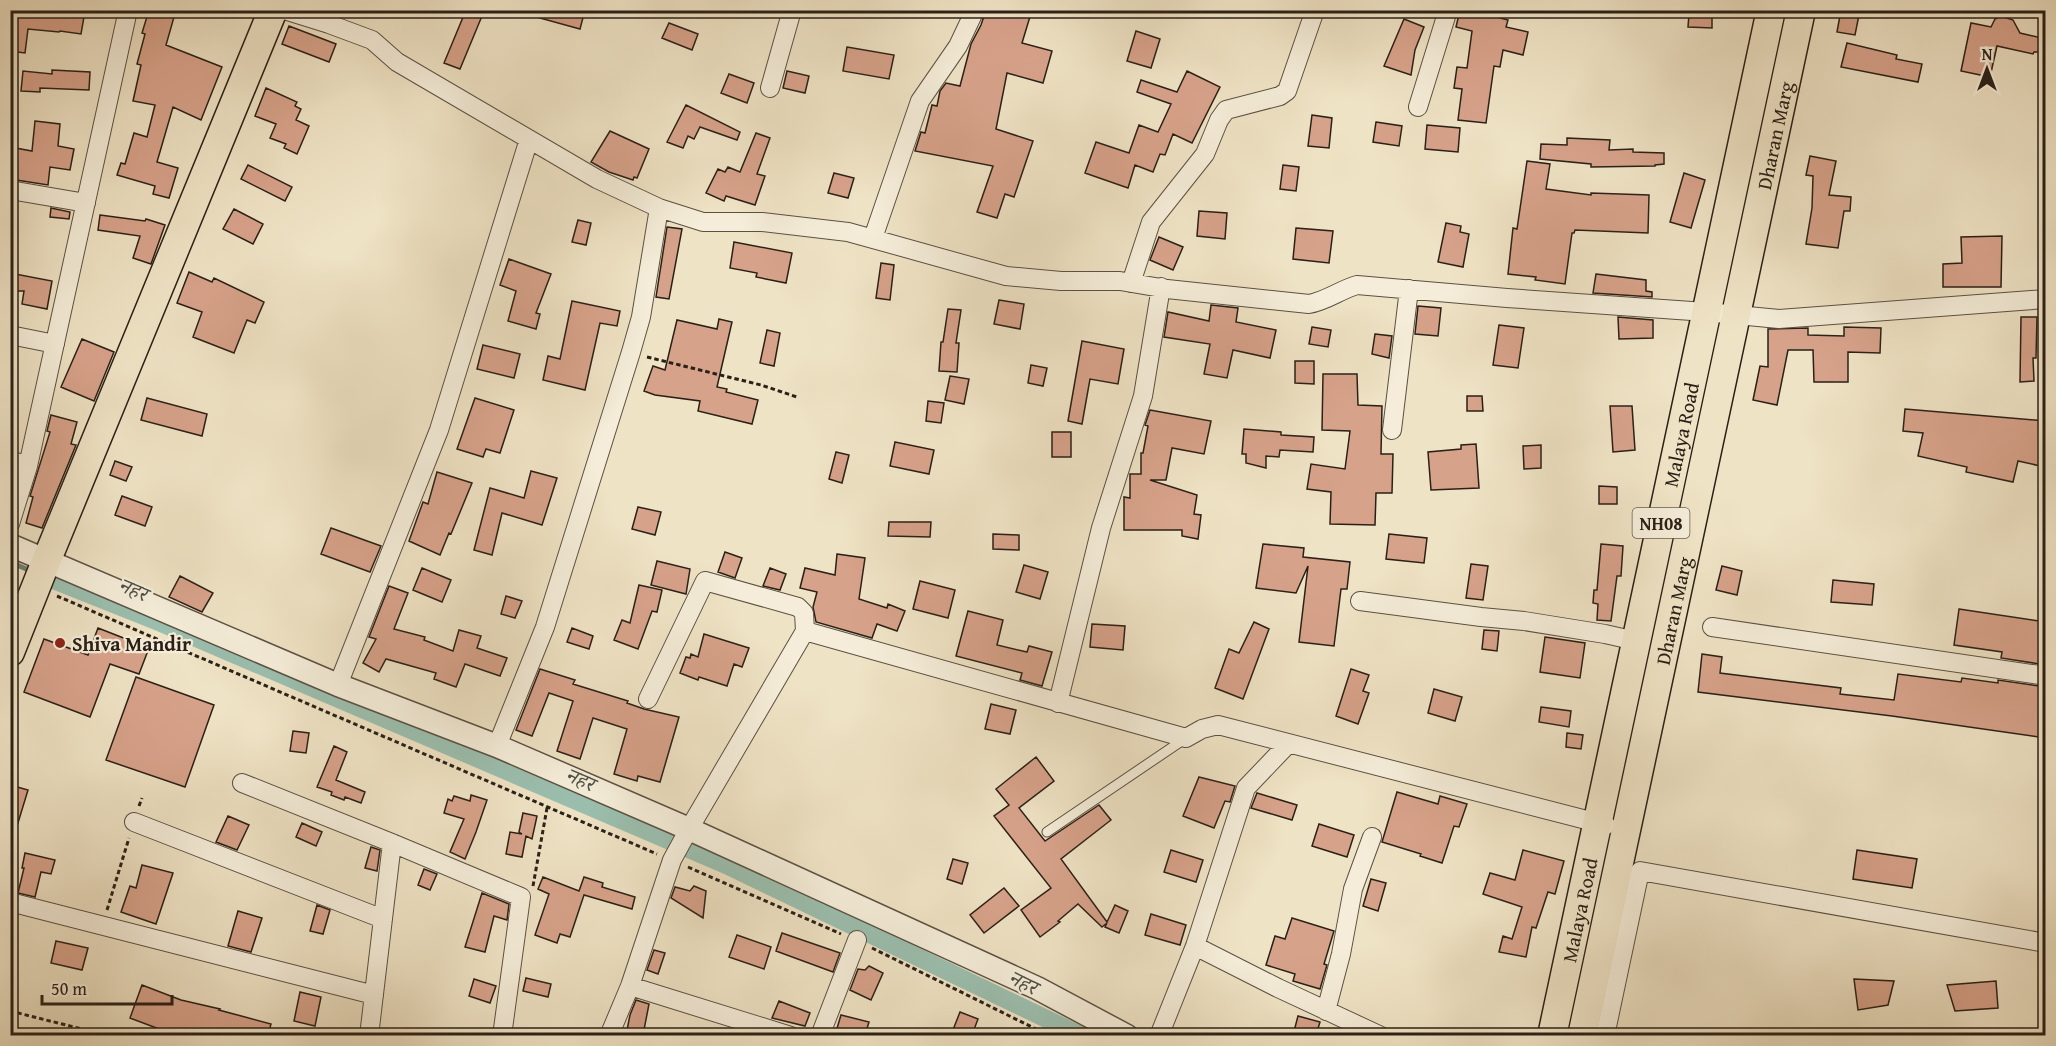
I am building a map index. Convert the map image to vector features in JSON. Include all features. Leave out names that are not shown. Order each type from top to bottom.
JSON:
[{"type":"main road","points":[[10,652],[273,10]]},
{"type":"main road","name":"Malaya Road","points":[[1552,1035],[1771,10]]},
{"type":"main road","name":"Dharan Marg","points":[[1582,1035],[1801,10]]},
{"type":"street","points":[[284,10],[372,40],[397,62],[597,179],[659,208],[703,222],[762,222],[848,232],[1006,276],[1060,281],[1131,282],[1309,304],[1320,302],[1346,288],[1357,285],[1736,314],[1779,320],[2046,299]]},
{"type":"street","points":[[770,88],[792,10]]},
{"type":"street","points":[[873,238],[920,101],[958,46],[975,10]]},
{"type":"street","points":[[1131,282],[1150,222],[1205,154],[1226,110],[1280,96],[1287,91],[1315,10]]},
{"type":"street","points":[[1418,107],[1448,10]]},
{"type":"street","points":[[10,524],[19,463],[55,344],[128,11]]},
{"type":"street","points":[[338,685],[439,430],[530,139]]},
{"type":"street","points":[[10,190],[86,203]]},
{"type":"street","points":[[497,746],[545,627],[631,352],[641,317],[659,208]]},
{"type":"street","points":[[1059,703],[1101,528],[1143,396],[1161,287]]},
{"type":"street","points":[[1392,430],[1409,289]]},
{"type":"street","points":[[10,335],[55,344]]},
{"type":"street","points":[[10,545],[338,685],[497,746],[689,828],[1037,988],[1127,1035]]},
{"type":"street","points":[[609,1035],[630,986],[672,860],[805,632],[804,613],[798,607],[705,581],[648,699]]},
{"type":"street","points":[[1360,602],[1524,621],[1636,641]]},
{"type":"street","points":[[1712,627],[2046,676]]},
{"type":"street","points":[[805,632],[1186,738],[1202,729],[1218,725],[1626,830]]},
{"type":"street","points":[[1159,1035],[1194,946],[1246,788],[1288,744]]},
{"type":"street","points":[[242,783],[521,897],[502,1035]]},
{"type":"street","points":[[134,822],[383,919]]},
{"type":"street","points":[[1326,1011],[1341,954],[1353,890],[1372,837]]},
{"type":"street","points":[[369,1035],[392,843]]},
{"type":"street","points":[[1605,1035],[1640,871],[2046,943]]},
{"type":"street","points":[[10,902],[374,995]]},
{"type":"street","points":[[820,1035],[857,940]]},
{"type":"street","points":[[1194,946],[1326,1011],[1381,1035]]},
{"type":"street","points":[[630,986],[791,1035]]},
{"type":"lane","points":[[1047,832],[1186,738]]},
{"type":"path","points":[[631,352],[762,385],[797,398]]},
{"type":"path","points":[[36,587],[857,940],[1050,1035]]},
{"type":"path","points":[[102,926],[142,798]]},
{"type":"path","points":[[521,897],[534,885],[547,808]]},
{"type":"path","points":[[10,1011],[110,1035]]},
{"type":"building","points":[[149,10],[176,10],[166,45],[222,67],[201,120],[173,107],[157,162],[178,168],[169,198],[153,194],[155,186],[117,175],[121,163],[125,164],[134,133],[147,137],[155,105],[133,101],[141,65],[137,64],[145,34],[142,33]]},
{"type":"building","points":[[466,10],[482,16],[460,69],[444,63]]},
{"type":"building","points":[[530,10],[585,10],[580,29],[529,15]]},
{"type":"building","points":[[986,10],[1032,10],[1022,43],[1052,51],[1043,83],[1007,73],[996,129],[1033,141],[1014,197],[1005,194],[997,218],[977,212],[993,166],[915,151],[921,132],[925,133],[932,105],[937,106],[940,91],[946,83],[960,86],[971,44]]},
{"type":"building","points":[[1460,10],[1470,10],[1508,20],[1506,27],[1528,32],[1523,55],[1503,50],[1500,67],[1494,66],[1486,123],[1458,120],[1462,89],[1454,88],[1457,67],[1467,68],[1472,31],[1456,27]]},
{"type":"building","points":[[1841,10],[1860,10],[1855,35],[1837,32]]},
{"type":"building","points":[[38,11],[84,17],[81,34],[28,29],[25,53],[10,51],[15,12],[38,14]]},
{"type":"building","points":[[1689,14],[1712,15],[1712,28],[1688,27]]},
{"type":"building","points":[[1999,17],[2013,20],[2020,33],[2046,39],[2046,52],[2034,52],[2033,54],[1997,46],[1990,77],[1961,71],[1971,23],[1991,27],[1995,19]]},
{"type":"building","points":[[1404,19],[1424,27],[1415,50],[1411,75],[1384,66]]},
{"type":"building","points":[[669,23],[698,34],[692,50],[662,38]]},
{"type":"building","points":[[289,26],[336,44],[329,62],[282,44]]},
{"type":"building","points":[[1136,31],[1160,39],[1151,68],[1127,61]]},
{"type":"building","points":[[1847,43],[1897,55],[1896,59],[1922,64],[1918,82],[1841,67]]},
{"type":"building","points":[[847,47],[894,55],[889,79],[843,71]]},
{"type":"building","points":[[52,70],[90,72],[89,90],[40,88],[40,92],[21,91],[23,71],[52,74]]},
{"type":"building","points":[[787,71],[809,76],[805,93],[783,88]]},
{"type":"building","points":[[1187,71],[1220,87],[1192,143],[1173,134],[1165,155],[1160,154],[1153,172],[1135,165],[1128,188],[1085,173],[1096,142],[1129,153],[1139,125],[1158,132],[1171,104],[1137,92],[1141,80],[1177,92]]},
{"type":"building","points":[[729,74],[754,83],[747,103],[721,93]]},
{"type":"building","points":[[266,88],[297,102],[295,106],[301,109],[296,120],[309,126],[297,154],[284,148],[286,144],[270,138],[276,124],[255,116]]},
{"type":"building","points":[[686,105],[740,132],[737,140],[700,127],[694,139],[688,136],[683,148],[667,142]]},
{"type":"building","points":[[1312,115],[1332,118],[1329,148],[1308,146]]},
{"type":"building","points":[[35,121],[60,124],[58,146],[74,149],[70,170],[50,167],[48,185],[10,179],[10,147],[32,151]]},
{"type":"building","points":[[1376,122],[1402,126],[1399,146],[1373,142]]},
{"type":"building","points":[[1427,125],[1460,128],[1458,152],[1425,149]]},
{"type":"building","points":[[610,131],[649,149],[637,178],[634,177],[633,180],[609,172],[591,162]]},
{"type":"building","points":[[756,133],[770,138],[757,174],[765,176],[755,205],[726,196],[724,201],[706,193],[718,169],[725,172],[728,167],[740,172]]},
{"type":"building","points":[[1567,138],[1610,140],[1609,150],[1633,149],[1633,152],[1664,153],[1664,164],[1591,167],[1591,164],[1540,159],[1541,144],[1567,145]]},
{"type":"building","points":[[1810,156],[1836,161],[1829,195],[1851,197],[1850,211],[1844,211],[1838,248],[1806,244],[1812,208],[1813,176],[1806,175]]},
{"type":"building","points":[[1527,161],[1550,164],[1546,189],[1591,195],[1591,193],[1649,195],[1648,233],[1575,230],[1572,233],[1565,284],[1535,280],[1536,277],[1508,274],[1513,228],[1517,229]]},
{"type":"building","points":[[248,165],[292,187],[285,201],[241,179]]},
{"type":"building","points":[[1283,165],[1299,167],[1296,191],[1280,189]]},
{"type":"building","points":[[834,173],[854,178],[848,198],[828,193]]},
{"type":"building","points":[[1684,173],[1705,180],[1691,228],[1670,222]]},
{"type":"building","points":[[51,208],[70,212],[69,219],[50,217]]},
{"type":"building","points":[[234,209],[263,224],[253,244],[223,229]]},
{"type":"building","points":[[1199,211],[1227,213],[1225,239],[1197,236]]},
{"type":"building","points":[[100,215],[145,221],[146,219],[165,225],[151,264],[133,258],[140,236],[98,230]]},
{"type":"building","points":[[578,220],[591,223],[586,245],[572,242]]},
{"type":"building","points":[[1446,223],[1461,226],[1460,232],[1469,234],[1463,267],[1438,262]]},
{"type":"building","points":[[667,227],[682,229],[669,299],[656,297]]},
{"type":"building","points":[[1296,228],[1333,231],[1329,263],[1293,259]]},
{"type":"building","points":[[2002,236],[2001,287],[1943,287],[1943,264],[1962,263],[1961,237]]},
{"type":"building","points":[[1159,237],[1183,247],[1173,270],[1150,260]]},
{"type":"building","points":[[734,242],[792,253],[786,283],[756,277],[757,273],[730,268]]},
{"type":"building","points":[[509,259],[551,274],[536,313],[540,314],[536,329],[508,321],[516,291],[500,285]]},
{"type":"building","points":[[881,263],[894,265],[890,300],[876,298]]},
{"type":"building","points":[[189,272],[212,282],[214,278],[264,302],[255,323],[247,320],[234,353],[193,337],[202,312],[177,303]]},
{"type":"building","points":[[10,273],[52,281],[47,309],[22,304],[24,291],[10,291]]},
{"type":"building","points":[[1596,274],[1646,280],[1646,291],[1652,292],[1652,297],[1593,293]]},
{"type":"building","points":[[999,300],[1024,304],[1020,329],[994,324]]},
{"type":"building","points":[[572,301],[620,311],[617,326],[600,323],[585,390],[543,380],[548,356],[560,359]]},
{"type":"building","points":[[1211,305],[1238,308],[1236,322],[1276,330],[1270,358],[1233,350],[1227,378],[1204,374],[1210,344],[1164,337],[1168,312],[1209,321]]},
{"type":"building","points":[[1418,306],[1441,308],[1438,336],[1415,334]]},
{"type":"building","points":[[948,309],[961,310],[956,343],[959,343],[957,372],[939,371],[941,342],[943,342]]},
{"type":"building","points":[[1618,317],[1653,320],[1653,338],[1619,339]]},
{"type":"building","points":[[2021,317],[2037,317],[2036,358],[2033,358],[2034,381],[2020,382]]},
{"type":"building","points":[[719,319],[732,322],[717,387],[727,389],[726,392],[758,400],[752,424],[698,411],[700,401],[655,395],[644,391],[653,366],[665,370],[677,320],[717,329]]},
{"type":"building","points":[[1499,325],[1524,328],[1518,368],[1493,365]]},
{"type":"building","points":[[1312,327],[1331,330],[1328,347],[1309,344]]},
{"type":"building","points":[[1844,327],[1881,328],[1880,353],[1848,352],[1848,382],[1814,382],[1813,350],[1788,350],[1777,405],[1753,400],[1760,366],[1768,367],[1768,329],[1808,328],[1808,335],[1844,336]]},
{"type":"building","points":[[767,330],[780,333],[774,366],[760,363]]},
{"type":"building","points":[[1375,334],[1392,336],[1389,358],[1372,354]]},
{"type":"building","points":[[82,339],[114,352],[94,401],[61,387]]},
{"type":"building","points":[[1082,341],[1124,349],[1118,384],[1090,379],[1082,424],[1068,421]]},
{"type":"building","points":[[483,345],[520,354],[514,378],[477,369]]},
{"type":"building","points":[[1295,361],[1314,361],[1314,384],[1295,383]]},
{"type":"building","points":[[1031,365],[1047,368],[1043,386],[1028,383]]},
{"type":"building","points":[[1323,374],[1357,374],[1358,405],[1382,406],[1381,454],[1393,454],[1392,493],[1376,493],[1375,525],[1330,524],[1331,492],[1307,489],[1311,464],[1345,469],[1350,431],[1322,430]]},
{"type":"building","points":[[950,376],[969,379],[964,404],[945,400]]},
{"type":"building","points":[[1467,396],[1482,396],[1483,411],[1467,411]]},
{"type":"building","points":[[147,398],[207,414],[202,436],[141,420]]},
{"type":"building","points":[[475,398],[514,410],[500,453],[486,449],[483,457],[457,449]]},
{"type":"building","points":[[928,401],[944,403],[941,423],[926,421]]},
{"type":"building","points":[[1610,406],[1632,406],[1635,450],[1613,452]]},
{"type":"building","points":[[1905,409],[2046,421],[2045,467],[2018,461],[2013,482],[1966,472],[1967,467],[1918,456],[1923,433],[1903,431]]},
{"type":"building","points":[[1150,410],[1211,421],[1204,454],[1172,448],[1166,480],[1150,480],[1197,495],[1194,514],[1201,515],[1198,539],[1182,536],[1182,530],[1124,530],[1124,497],[1130,498],[1130,474],[1141,474],[1141,453],[1143,453],[1148,426],[1145,425]]},
{"type":"building","points":[[51,415],[77,422],[71,444],[76,445],[42,528],[26,523],[33,497],[30,496],[50,432],[47,431]]},
{"type":"building","points":[[1244,429],[1314,437],[1313,452],[1280,450],[1279,457],[1266,456],[1266,468],[1246,463],[1246,454],[1242,454]]},
{"type":"building","points":[[1052,432],[1071,432],[1071,457],[1052,457]]},
{"type":"building","points":[[895,442],[934,450],[929,474],[890,466]]},
{"type":"building","points":[[1476,444],[1479,488],[1431,490],[1428,452],[1461,449],[1461,445]]},
{"type":"building","points":[[1541,445],[1541,468],[1524,469],[1523,446]]},
{"type":"building","points":[[836,452],[849,455],[842,483],[829,479]]},
{"type":"building","points":[[115,461],[132,467],[126,481],[110,475]]},
{"type":"building","points":[[531,471],[557,478],[542,525],[502,513],[492,555],[474,550],[490,488],[524,498]]},
{"type":"building","points":[[437,472],[472,483],[440,555],[409,541],[423,502],[428,504]]},
{"type":"building","points":[[1599,486],[1617,487],[1617,504],[1599,504]]},
{"type":"building","points":[[122,496],[152,507],[145,526],[115,515]]},
{"type":"building","points":[[638,507],[661,512],[655,535],[632,529]]},
{"type":"building","points":[[889,522],[931,522],[930,537],[888,536]]},
{"type":"building","points":[[331,528],[381,546],[370,572],[321,554]]},
{"type":"building","points":[[993,534],[1019,535],[1019,550],[993,549]]},
{"type":"building","points":[[1389,534],[1427,538],[1424,563],[1386,559]]},
{"type":"building","points":[[1263,544],[1304,548],[1303,557],[1350,562],[1347,589],[1341,589],[1334,646],[1299,642],[1308,566],[1296,593],[1256,588]]},
{"type":"building","points":[[1601,544],[1623,546],[1621,576],[1617,576],[1611,621],[1597,620],[1598,604],[1593,603],[1594,590],[1597,590]]},
{"type":"building","points":[[725,552],[742,558],[735,578],[718,572]]},
{"type":"building","points":[[837,554],[865,558],[859,599],[887,608],[888,604],[905,611],[897,631],[877,624],[872,638],[816,622],[813,607],[817,592],[800,588],[805,568],[835,575]]},
{"type":"building","points":[[657,561],[690,569],[686,594],[651,585]]},
{"type":"building","points":[[1471,564],[1488,566],[1483,600],[1466,598]]},
{"type":"building","points":[[1024,565],[1048,572],[1040,599],[1016,592]]},
{"type":"building","points":[[1722,566],[1742,571],[1737,595],[1716,590]]},
{"type":"building","points":[[422,568],[451,580],[442,602],[413,590]]},
{"type":"building","points":[[770,568],[786,574],[780,590],[763,586]]},
{"type":"building","points":[[180,576],[213,593],[202,612],[169,597]]},
{"type":"building","points":[[1833,580],[1874,584],[1872,605],[1831,602]]},
{"type":"building","points":[[920,581],[955,590],[948,618],[913,609]]},
{"type":"building","points":[[639,585],[662,590],[657,612],[652,611],[638,649],[614,640],[622,620],[630,623]]},
{"type":"building","points":[[389,586],[408,593],[394,629],[425,637],[424,640],[453,651],[459,630],[481,636],[477,648],[507,658],[500,676],[465,664],[456,687],[434,679],[436,673],[386,659],[379,672],[363,663],[376,639],[369,637]]},
{"type":"building","points":[[506,596],[522,601],[515,618],[501,614]]},
{"type":"building","points":[[1959,609],[2046,622],[2046,665],[2001,658],[2002,652],[1954,645]]},
{"type":"building","points":[[968,611],[1003,620],[997,645],[1027,652],[1029,646],[1052,652],[1042,686],[1020,680],[1022,673],[956,656]]},
{"type":"building","points":[[1254,622],[1269,629],[1243,699],[1215,688],[1229,649],[1239,653]]},
{"type":"building","points":[[1092,624],[1125,626],[1123,650],[1090,647]]},
{"type":"building","points":[[98,628],[149,648],[139,674],[110,664],[90,717],[24,692],[44,639],[88,655]]},
{"type":"building","points":[[572,628],[593,636],[589,649],[567,642]]},
{"type":"building","points":[[1484,630],[1499,631],[1497,651],[1482,649]]},
{"type":"building","points":[[704,634],[749,648],[742,667],[734,664],[727,686],[699,677],[698,680],[680,673],[686,657],[690,658],[691,654],[698,657]]},
{"type":"building","points":[[1545,637],[1585,643],[1580,678],[1540,672]]},
{"type":"building","points":[[1702,654],[1722,657],[1720,673],[1841,688],[1840,694],[1894,700],[1898,674],[1961,682],[1962,678],[1998,683],[1998,680],[2046,687],[2046,738],[1698,692]]},
{"type":"building","points":[[540,669],[575,680],[573,684],[628,701],[627,703],[644,709],[679,717],[660,782],[638,776],[637,781],[614,774],[627,729],[593,718],[580,759],[557,751],[573,701],[549,693],[532,736],[516,730]]},
{"type":"building","points":[[1351,669],[1369,675],[1363,691],[1369,693],[1358,724],[1336,716]]},
{"type":"building","points":[[136,677],[214,705],[185,787],[106,760]]},
{"type":"building","points":[[1434,689],[1462,697],[1455,721],[1428,713]]},
{"type":"building","points":[[991,704],[1016,710],[1010,734],[985,729]]},
{"type":"building","points":[[1541,707],[1571,711],[1569,727],[1539,722]]},
{"type":"building","points":[[293,731],[309,733],[306,753],[290,751]]},
{"type":"building","points":[[1567,733],[1583,735],[1581,749],[1566,747]]},
{"type":"building","points":[[334,746],[347,752],[336,780],[365,792],[361,803],[345,797],[344,800],[331,795],[332,792],[317,787]]},
{"type":"building","points":[[1036,757],[1054,781],[1019,808],[1045,841],[1099,805],[1111,820],[1061,859],[1107,922],[1115,905],[1128,911],[1119,933],[1105,927],[1107,923],[1102,927],[1078,904],[1040,937],[1021,910],[1051,888],[994,816],[1009,805],[996,789]]},
{"type":"building","points":[[1199,777],[1235,786],[1230,802],[1225,801],[1214,828],[1183,816]]},
{"type":"building","points":[[10,785],[28,790],[14,836],[10,836]]},
{"type":"building","points":[[1397,792],[1438,804],[1440,796],[1467,804],[1459,827],[1454,826],[1442,863],[1382,842]]},
{"type":"building","points":[[1257,793],[1297,805],[1292,820],[1251,808]]},
{"type":"building","points":[[471,795],[487,800],[465,859],[450,852],[464,819],[444,813],[448,799],[452,801],[454,796],[470,801]]},
{"type":"building","points":[[523,813],[537,816],[532,839],[526,836],[522,857],[506,854],[510,832],[522,834],[519,832]]},
{"type":"building","points":[[228,816],[249,825],[237,850],[216,842]]},
{"type":"building","points":[[302,823],[322,832],[316,846],[296,837]]},
{"type":"building","points":[[1319,824],[1354,835],[1347,857],[1312,846]]},
{"type":"building","points":[[371,847],[380,850],[377,871],[365,868]]},
{"type":"building","points":[[1171,850],[1203,860],[1196,882],[1164,872]]},
{"type":"building","points":[[1523,850],[1564,861],[1555,894],[1548,892],[1536,928],[1532,927],[1526,957],[1499,952],[1503,936],[1512,939],[1522,907],[1483,894],[1490,873],[1515,880]]},
{"type":"building","points":[[1857,850],[1917,859],[1912,888],[1853,879]]},
{"type":"building","points":[[25,853],[55,860],[51,874],[41,872],[35,897],[18,893]]},
{"type":"building","points":[[953,859],[968,863],[962,884],[947,879]]},
{"type":"building","points":[[142,865],[173,873],[156,924],[121,912],[130,886],[136,888]]},
{"type":"building","points":[[424,869],[437,874],[430,890],[418,885]]},
{"type":"building","points":[[543,877],[579,891],[584,877],[603,883],[602,887],[635,897],[632,909],[584,895],[570,937],[560,934],[557,943],[535,935],[549,894],[538,889]]},
{"type":"building","points":[[1371,879],[1386,883],[1378,911],[1363,906]]},
{"type":"building","points":[[694,886],[706,891],[703,918],[671,898],[675,887],[690,891]]},
{"type":"building","points":[[1004,888],[1019,906],[984,933],[970,915]]},
{"type":"building","points":[[482,893],[509,904],[507,920],[494,916],[485,952],[465,947]]},
{"type":"building","points":[[317,905],[330,910],[323,934],[310,931]]},
{"type":"building","points":[[238,911],[262,918],[251,952],[228,946]]},
{"type":"building","points":[[1151,914],[1186,925],[1180,945],[1145,935]]},
{"type":"building","points":[[1292,918],[1334,931],[1324,964],[1327,965],[1320,989],[1293,981],[1295,974],[1266,965],[1275,936],[1285,939]]},
{"type":"building","points":[[782,933],[840,953],[833,972],[776,951]]},
{"type":"building","points":[[737,935],[771,947],[764,969],[729,957]]},
{"type":"building","points":[[56,941],[88,948],[82,970],[51,963]]},
{"type":"building","points":[[654,950],[665,953],[658,974],[647,970]]},
{"type":"building","points":[[869,966],[883,973],[871,1000],[850,990],[858,969],[865,970]]},
{"type":"building","points":[[526,978],[551,984],[548,997],[523,991]]},
{"type":"building","points":[[474,979],[496,986],[490,1003],[469,996]]},
{"type":"building","points":[[1854,979],[1894,981],[1888,1005],[1858,1010]]},
{"type":"building","points":[[1996,981],[1998,1008],[1955,1011],[1947,985]]},
{"type":"building","points":[[142,985],[181,1000],[271,1024],[268,1035],[175,1035],[130,1018]]},
{"type":"building","points":[[300,992],[321,997],[315,1026],[294,1021]]},
{"type":"building","points":[[636,1000],[649,1004],[643,1035],[626,1035],[630,1015]]},
{"type":"building","points":[[779,1001],[810,1013],[805,1026],[772,1018]]},
{"type":"building","points":[[960,1012],[978,1019],[972,1035],[951,1035]]},
{"type":"building","points":[[841,1015],[869,1022],[865,1035],[835,1035]]},
{"type":"building","points":[[1298,1016],[1320,1022],[1316,1035],[1293,1035]]},
{"type":"waterway","points":[[10,562],[31,571]]},
{"type":"waterway","name":"नहर","points":[[53,580],[161,623],[726,865],[1082,1036]]},
{"type":"place","name":"Shiva Mandir","points":[[60,643]]}]
